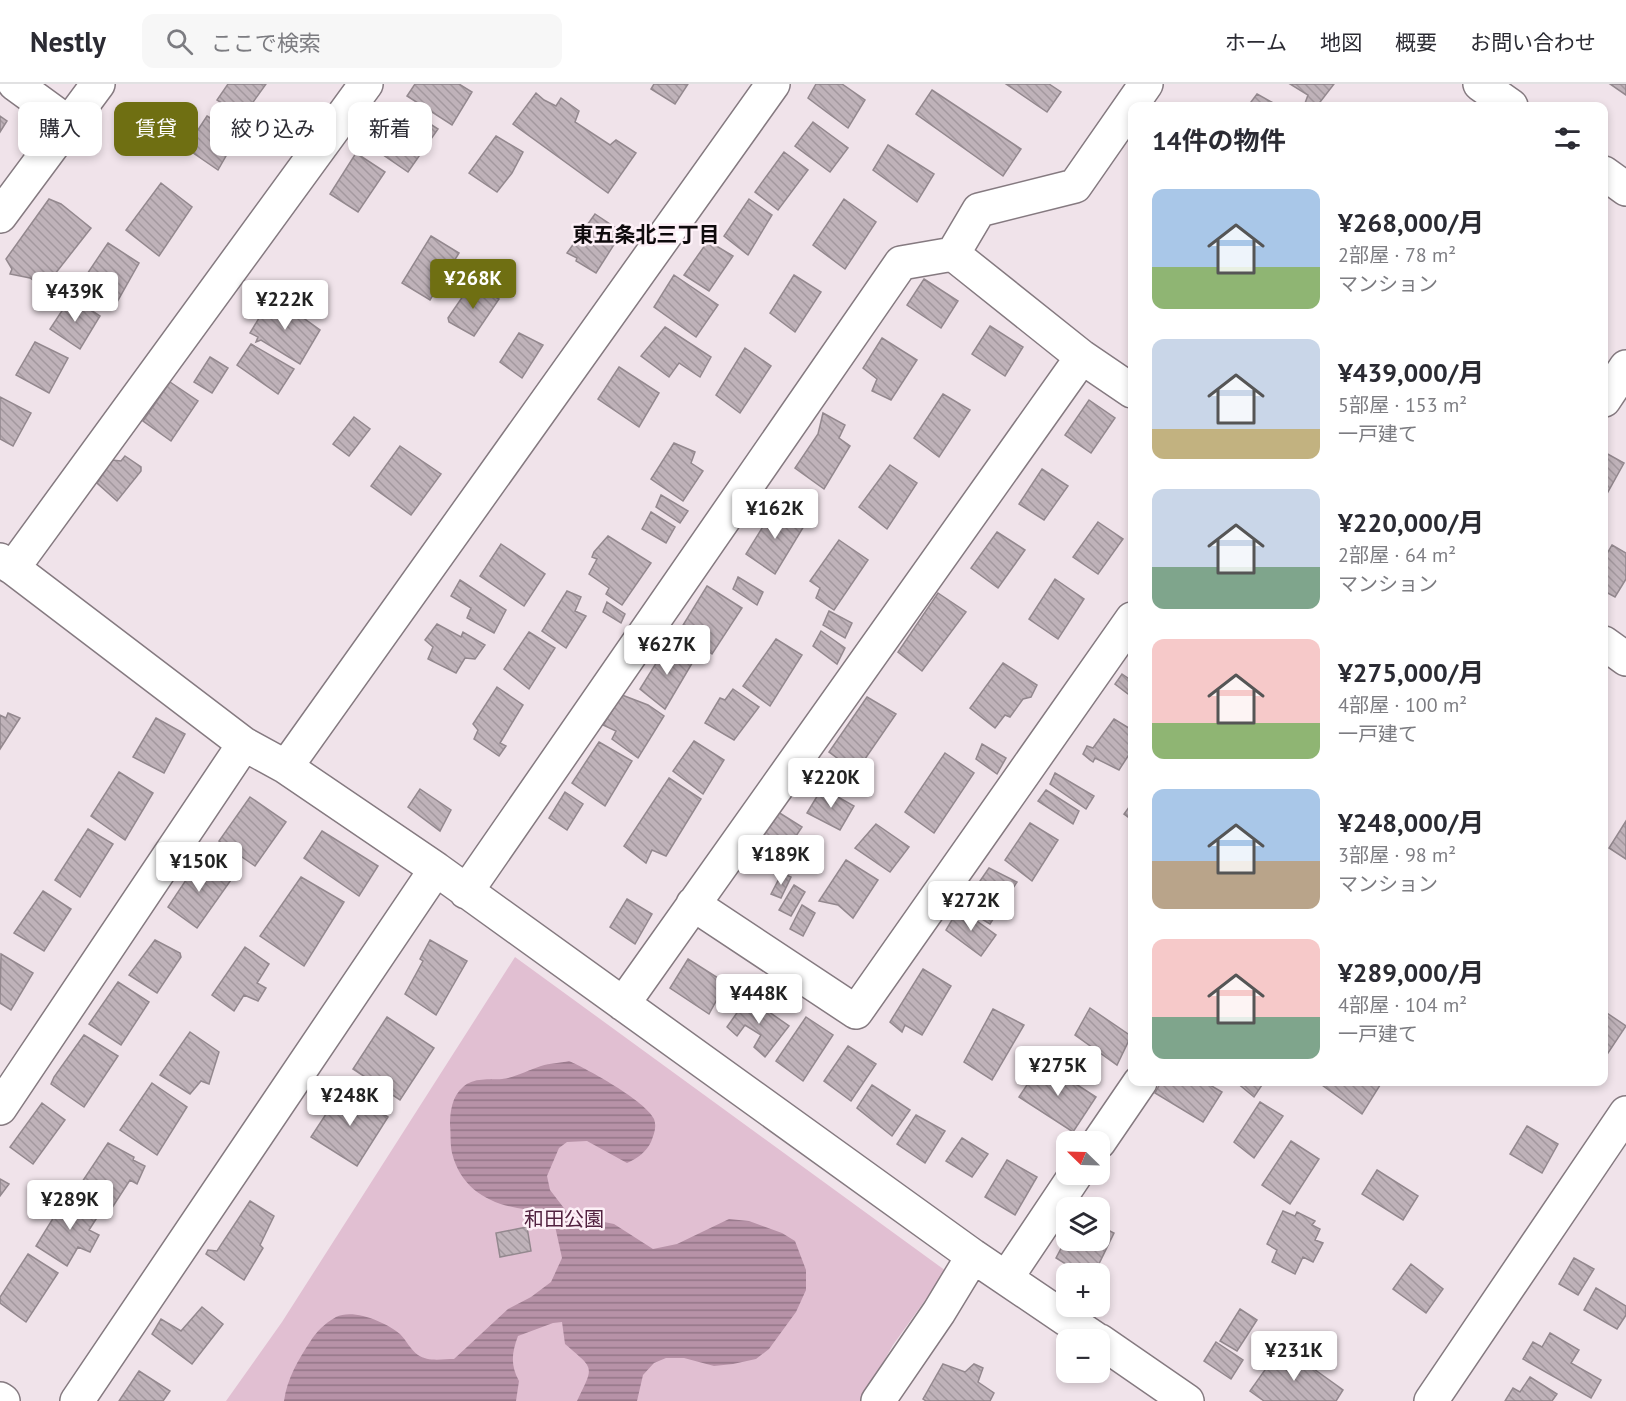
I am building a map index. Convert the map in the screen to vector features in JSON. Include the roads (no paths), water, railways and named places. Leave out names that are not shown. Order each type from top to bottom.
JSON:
[{"type":"street","points":[[15,84],[40,102]]},
{"type":"street","points":[[86,102],[99,84]]},
{"type":"street","points":[[366,84],[6,564],[244,744],[286,767],[436,869],[973,1256],[1083,1329]]},
{"type":"street","points":[[286,767],[773,84]]},
{"type":"street","points":[[1133,102],[1146,84]]},
{"type":"street","points":[[1480,84],[1505,102]]},
{"type":"street","points":[[466,892],[902,263],[953,254],[980,210],[1075,186],[1128,110]]},
{"type":"street","points":[[0,216],[46,156]]},
{"type":"street","points":[[1608,176],[1626,189]]},
{"type":"street","points":[[953,254],[1082,357],[1128,388]]},
{"type":"street","points":[[623,1004],[1082,357]]},
{"type":"street","points":[[1608,394],[1626,367]]},
{"type":"street","points":[[693,904],[856,1012],[1128,625]]},
{"type":"street","points":[[1608,646],[1626,659]]},
{"type":"street","points":[[0,1108],[244,744]]},
{"type":"street","points":[[77,1401],[436,869]]},
{"type":"street","points":[[1107,1131],[1137,1086]]},
{"type":"street","points":[[1431,1401],[1626,1113]]},
{"type":"street","points":[[1007,1277],[1069,1185]]},
{"type":"street","points":[[878,1401],[939,1312],[973,1256]]},
{"type":"street","points":[[1110,1348],[1186,1401]]},
{"type":"district","name":"東五条北三丁目","points":[[646,235]]},
{"type":"park label","name":"和田公園","points":[[564,1219]]}]
